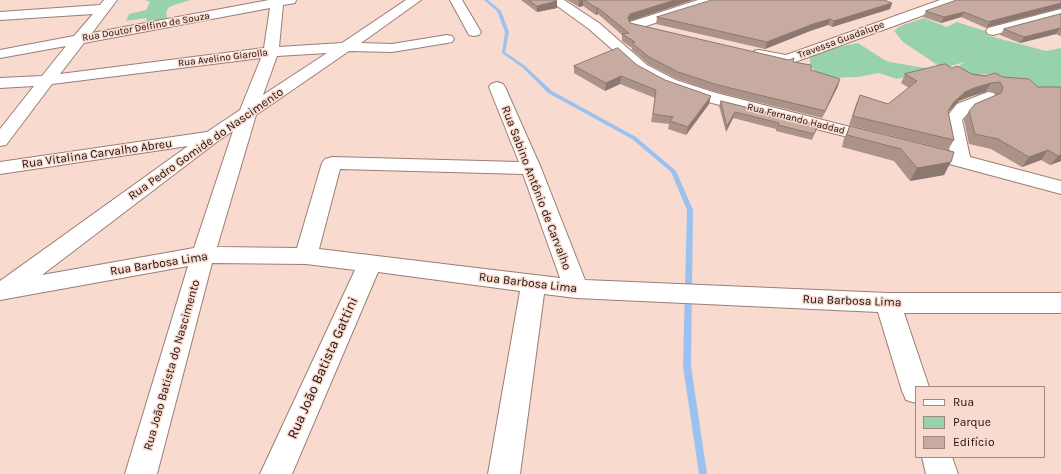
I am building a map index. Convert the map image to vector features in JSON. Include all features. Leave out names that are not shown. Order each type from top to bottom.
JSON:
[{"type":"street","name":"Rua Doutor Delfino de Souza","points":[[0,54],[292,0]]},
{"type":"street","name":"Rua Pedro Gomide do Nascimento","points":[[244,124],[276,95],[344,47],[415,0]]},
{"type":"street","points":[[456,0],[474,32]]},
{"type":"street","name":"Rua Fernando Haddad","points":[[555,0],[594,26],[642,68],[670,83],[710,97],[1056,183]]},
{"type":"street","points":[[672,0],[686,7]]},
{"type":"street","points":[[658,30],[635,25],[711,0]]},
{"type":"street","name":"Travessa Guadalupe","points":[[749,52],[787,60],[952,0]]},
{"type":"street","name":"Rua João Batista do Nascimento","points":[[141,474],[203,255],[244,124],[271,52],[277,2]]},
{"type":"street","points":[[0,141],[107,4]]},
{"type":"street","points":[[0,16],[107,4]]},
{"type":"street","points":[[895,5],[916,13]]},
{"type":"street","points":[[993,31],[1061,13]]},
{"type":"street","name":"Rua Avelino Giarolla","points":[[0,83],[48,80],[271,52],[344,47],[392,48],[447,39]]},
{"type":"street","name":"Rua Sabino Antônio de Carvalho","points":[[497,87],[531,168],[576,288]]},
{"type":"street","points":[[254,96],[263,97],[276,95]]},
{"type":"street","points":[[960,160],[953,120],[963,108],[988,97]]},
{"type":"street","name":"Rua Vitalina Carvalho Abreu","points":[[0,168],[212,137],[244,124]]},
{"type":"street","name":"Rua Pedro Gomide do Nascimento","points":[[1,291],[212,137]]},
{"type":"street","points":[[306,256],[332,163],[531,168]]},
{"type":"street","name":"Rua Barbosa Lima","points":[[1,291],[203,255],[306,256],[576,288],[888,303],[1061,303]]},
{"type":"street","name":"Rua João Batista Gattini","points":[[276,474],[370,263]]},
{"type":"street","points":[[504,474],[533,284]]},
{"type":"street","points":[[888,303],[915,388]]},
{"type":"street","points":[[937,458],[942,474]]},
{"type":"green space","points":[[145,0],[190,0],[169,7],[166,12],[168,22],[145,26],[147,18],[126,21],[129,14],[146,10],[150,2]]},
{"type":"green space","points":[[924,18],[947,27],[957,22],[991,33],[986,35],[1046,51],[1061,48],[1061,91],[1003,85],[989,74],[974,75],[953,71],[964,62],[951,66],[939,66],[903,42],[894,31],[900,26]]},
{"type":"green space","points":[[858,43],[890,62],[925,68],[945,74],[909,76],[897,79],[879,73],[858,77],[823,78],[810,66],[810,55],[823,50]]},
{"type":"building","points":[[529,0],[555,0],[557,1],[537,6]]},
{"type":"building","points":[[584,0],[675,0],[630,14],[628,18],[630,23],[789,60],[794,58],[793,62],[811,65],[811,70],[840,79],[825,111],[718,85],[678,72],[649,57],[632,43],[635,42],[622,34],[629,33],[598,8]]},
{"type":"building","points":[[712,0],[884,0],[892,3],[834,21],[830,19],[813,24],[767,42],[657,17]]},
{"type":"building","points":[[957,0],[1061,0],[1061,3],[989,22],[964,12],[944,17],[926,11]]},
{"type":"building","points":[[1061,14],[1061,29],[1024,37],[1004,29]]},
{"type":"building","points":[[618,48],[637,65],[665,80],[711,96],[688,127],[670,121],[673,117],[653,114],[656,90],[621,76],[606,83],[574,66]]},
{"type":"building","points":[[945,64],[952,68],[957,66],[972,74],[985,76],[995,73],[1003,77],[1029,79],[1038,87],[1061,87],[1061,155],[1058,156],[1048,150],[1029,157],[998,139],[975,134],[969,111],[975,104],[1001,93],[1003,87],[1000,82],[974,88],[965,92],[954,102],[948,111],[954,140],[853,116],[860,95],[888,104],[917,81],[905,74]]},
{"type":"building","points":[[721,101],[818,125],[814,134],[778,125],[779,123],[735,112],[727,126]]},
{"type":"building","points":[[850,126],[954,152],[951,162],[917,168],[901,149],[847,135]]},
{"type":"waterway","points":[[486,0],[499,11],[507,32],[503,52],[524,67],[550,92],[634,138],[673,171],[690,210],[687,366],[703,474]]}]
